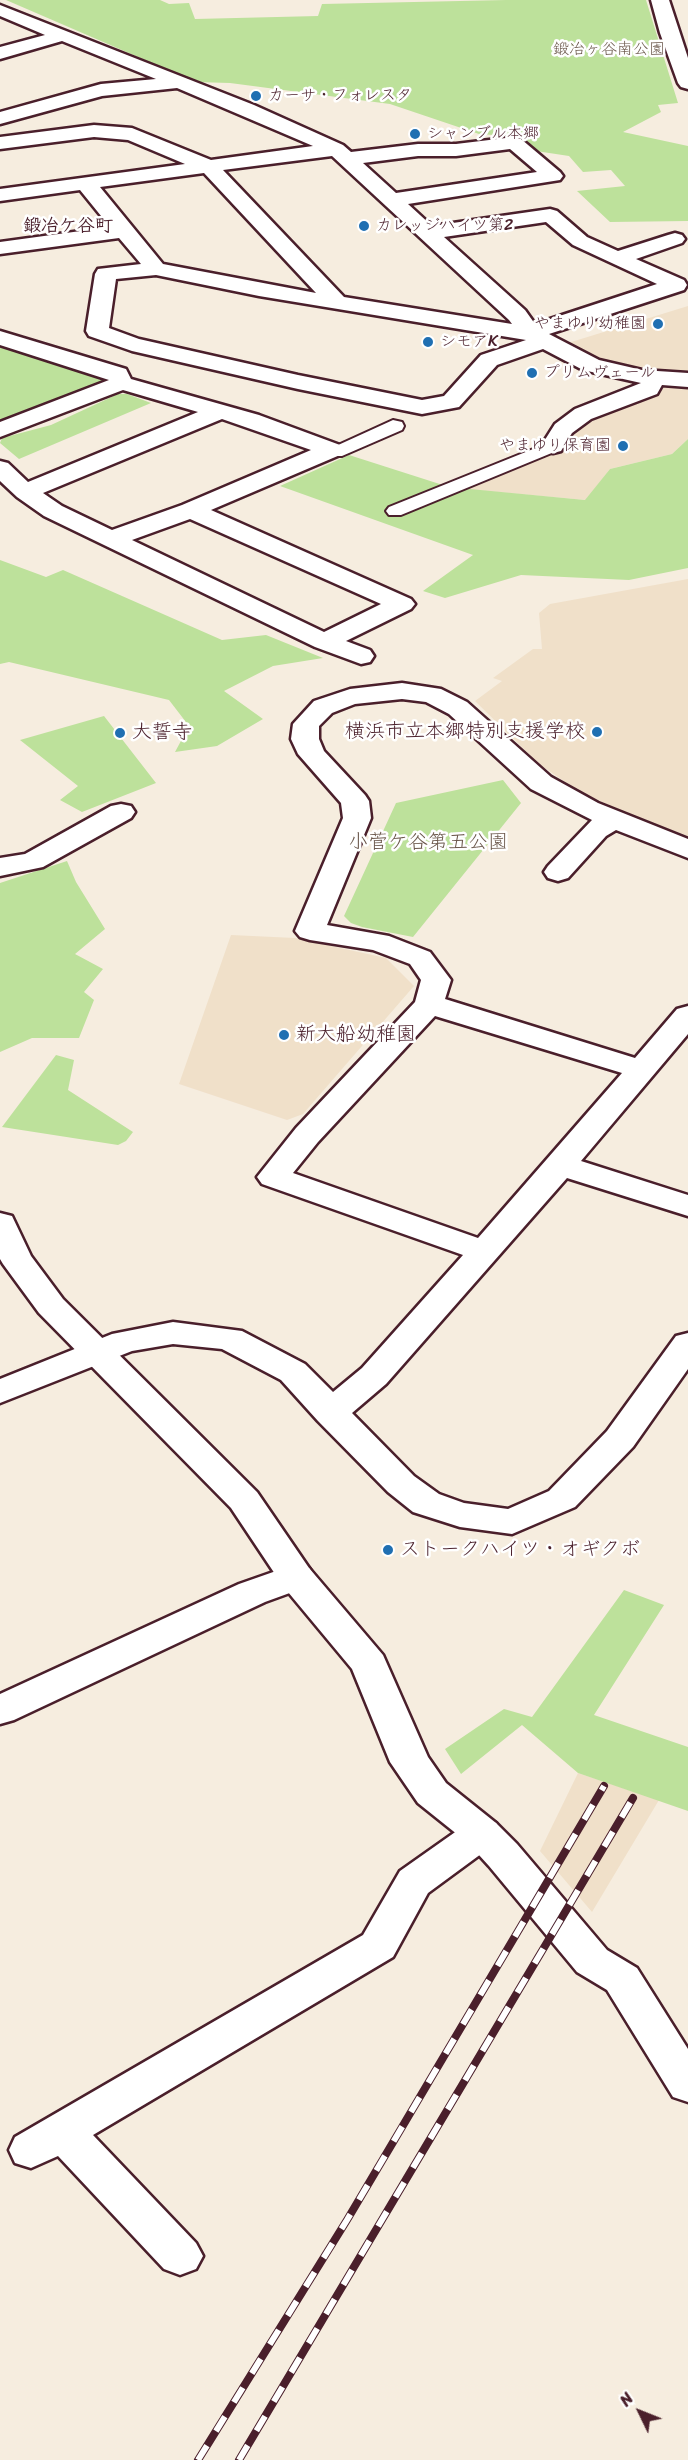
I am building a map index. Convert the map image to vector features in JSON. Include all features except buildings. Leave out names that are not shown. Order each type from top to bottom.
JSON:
[{"type":"street","points":[[660,0],[669,33],[687,77]]},
{"type":"street","points":[[0,10],[247,109],[341,154],[517,315],[537,337]]},
{"type":"street","points":[[669,33],[688,33]]},
{"type":"street","points":[[6,61],[62,36]]},
{"type":"street","points":[[0,118],[102,90],[182,82]]},
{"type":"street","points":[[0,143],[94,131],[132,134],[208,166],[337,302]]},
{"type":"street","points":[[0,195],[208,166],[341,154],[456,150],[514,142],[553,176],[392,200]]},
{"type":"street","points":[[86,184],[156,269]]},
{"type":"street","points":[[429,233],[549,215],[580,241],[676,285],[537,337],[489,360],[451,402],[423,407],[298,382],[132,344],[97,331],[106,274],[156,269],[258,290],[537,337],[591,365],[655,378],[688,380]]},
{"type":"street","points":[[0,248],[124,231]]},
{"type":"street","points":[[617,258],[660,240]]},
{"type":"street","points":[[0,338],[118,374],[122,383]]},
{"type":"street","points":[[553,446],[563,429],[583,414],[650,389],[655,378]]},
{"type":"street","points":[[0,430],[122,383],[251,420],[332,450]]},
{"type":"street","points":[[25,492],[221,411]]},
{"type":"street","points":[[110,539],[191,510],[332,450]]},
{"type":"street","points":[[0,468],[25,492],[53,511],[324,642],[361,656]]},
{"type":"street","points":[[191,510],[402,604],[324,642]]},
{"type":"street","points":[[484,1251],[273,1177],[307,1135],[429,1004],[436,980],[420,958],[379,942],[310,931],[357,818],[356,801],[312,754],[305,739],[306,723],[323,707],[350,697],[402,691],[432,695],[458,708],[540,783],[588,809],[688,849]]},
{"type":"street","points":[[0,867],[33,861],[59,849],[122,812]]},
{"type":"street","points":[[558,872],[596,830],[614,819]]},
{"type":"street","points":[[429,1004],[643,1070]]},
{"type":"street","points":[[330,1413],[374,1376],[561,1165],[688,1015]]},
{"type":"street","points":[[561,1165],[688,1206]]},
{"type":"street","points":[[4,1244],[51,1306],[244,1500],[296,1577],[369,1665],[410,1762],[432,1793],[482,1833],[503,1855],[592,1961],[622,1979],[688,2085]]},
{"type":"street","points":[[0,1392],[124,1342],[173,1333],[230,1340],[293,1372],[330,1413],[401,1484],[426,1503],[460,1515],[512,1522],[562,1499],[620,1439],[688,1344]]},
{"type":"street","points":[[0,1710],[252,1593],[296,1577]]},
{"type":"street","points":[[180,2256],[47,2141],[378,1946],[414,1882],[482,1833]]},
{"type":"lane","points":[[332,450],[336,452],[396,426],[393,425]]},
{"type":"lane","points":[[395,511],[553,446]]},
{"type":"shaded area","name":"やまゆり幼稚園","points":[[688,306],[688,374],[618,366],[582,352],[568,343]]},
{"type":"shaded area","name":"やまゆり保育園","points":[[670,384],[688,385],[688,439],[672,454],[610,469],[586,500],[463,489],[552,453],[560,453],[570,438],[590,422],[650,396]]},
{"type":"shaded area","name":"横浜市立本郷特別支援学校","points":[[688,579],[688,836],[629,815],[577,790],[539,764],[475,701],[502,681],[493,678],[533,649],[542,649],[539,613],[550,604]]},
{"type":"shaded area","name":"新大船幼稚園","points":[[231,935],[295,938],[386,958],[414,986],[303,1114],[287,1120],[179,1084]]},
{"type":"shaded area","points":[[578,1773],[659,1800],[592,1912],[540,1851]]},
{"type":"green space","name":"鍛冶ヶ谷南公園","points":[[6,0],[160,0],[169,4],[189,3],[195,19],[318,16],[322,4],[646,0],[678,103],[658,105],[661,112],[623,132],[688,146],[688,221],[610,222],[577,191],[625,186],[611,170],[583,172],[569,156],[536,151],[523,137],[479,134],[390,104],[230,83],[196,82]]},
{"type":"green space","points":[[0,344],[105,376],[106,384],[0,423]]},
{"type":"green space","points":[[118,394],[127,394],[151,403],[19,459],[0,443],[2,438],[51,425]]},
{"type":"green space","points":[[688,439],[688,568],[629,580],[521,575],[445,598],[423,591],[473,555],[280,486],[349,455],[449,487],[585,500],[610,469],[672,454]]},
{"type":"green space","points":[[0,560],[46,577],[63,570],[222,640],[266,635],[323,658],[273,666],[224,691],[263,719],[217,746],[175,752],[189,726],[169,700],[9,662],[0,664]]},
{"type":"green space","points":[[104,716],[156,783],[82,812],[60,800],[78,786],[20,740]]},
{"type":"green space","name":"小菅ケ谷第五公園","points":[[503,780],[521,803],[413,937],[362,927],[351,923],[344,916],[396,803]]},
{"type":"green space","points":[[67,861],[76,882],[105,929],[75,954],[103,969],[84,992],[94,1000],[79,1038],[32,1038],[0,1052],[0,883]]},
{"type":"green space","points":[[56,1055],[74,1060],[68,1090],[133,1132],[126,1141],[118,1145],[2,1127]]},
{"type":"green space","points":[[624,1590],[664,1605],[594,1715],[688,1747],[688,1811],[578,1773],[522,1725],[461,1774],[445,1749],[504,1709],[532,1717]]},
{"type":"railway","points":[[198,2460],[347,2220],[604,1786]]},
{"type":"railway","points":[[239,2460],[633,1798]]},
{"type":"place","name":"カーサ・フォレスタ","points":[[256,96]]},
{"type":"place","name":"シャンブル本郷","points":[[415,134]]},
{"type":"place","name":"カレッジハイツ第2","points":[[364,226]]},
{"type":"place","name":"やまゆり幼稚園","points":[[658,324]]},
{"type":"place","name":"シモアK","points":[[428,342]]},
{"type":"place","name":"プリムヴェール","points":[[532,373]]},
{"type":"place","name":"やまゆり保育園","points":[[623,446]]},
{"type":"place","name":"横浜市立本郷特別支援学校","points":[[597,732]]},
{"type":"place","name":"大誓寺","points":[[120,733]]},
{"type":"place","name":"新大船幼稚園","points":[[284,1035]]},
{"type":"place","name":"ストークハイツ・オギクボ","points":[[388,1550]]},
{"type":"district","name":"鍛冶ケ谷町","points":[[68,226]]}]
